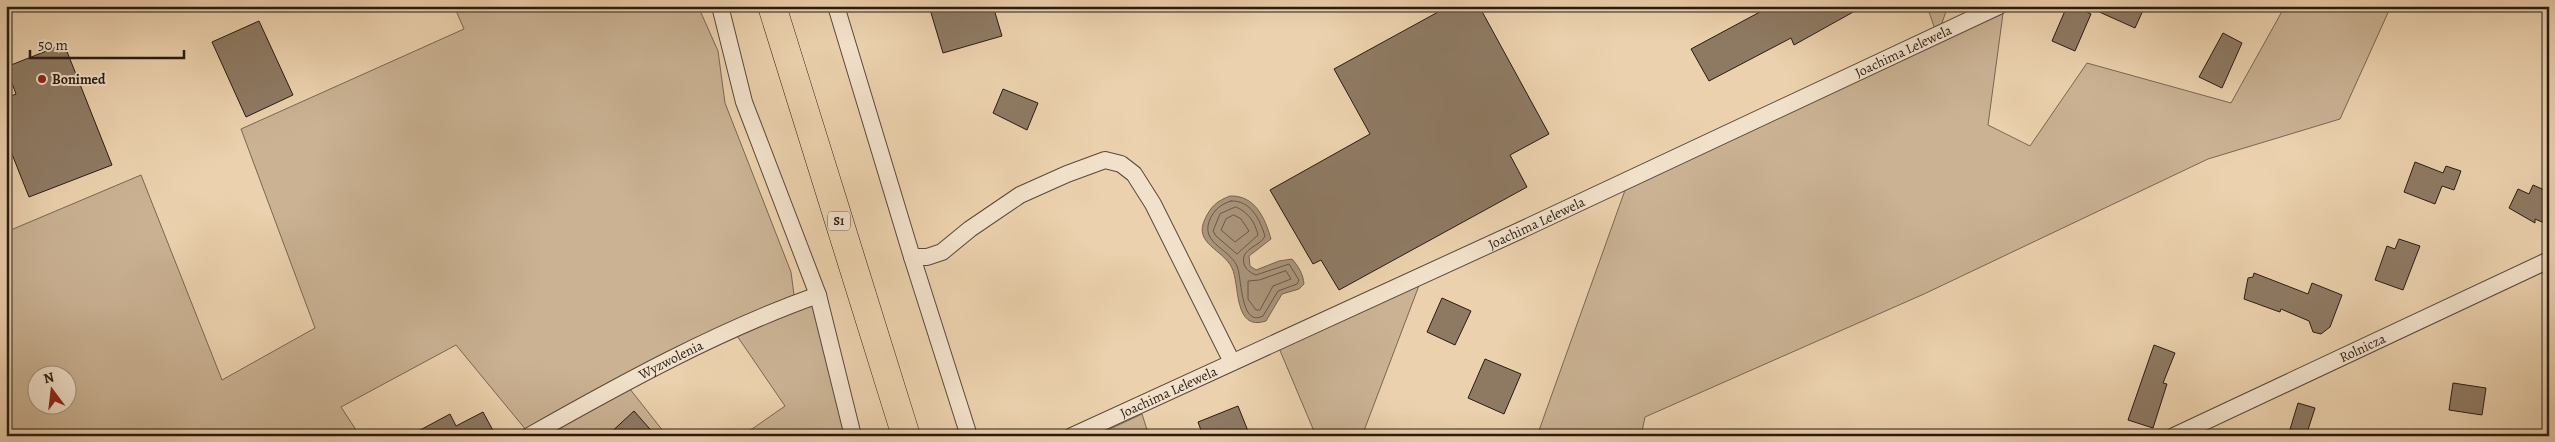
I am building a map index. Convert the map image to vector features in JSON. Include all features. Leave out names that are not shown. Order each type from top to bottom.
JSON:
[{"type":"highway","name":"S1","points":[[772,6],[906,436]]},
{"type":"street","points":[[720,6],[744,102],[818,294],[853,436]]},
{"type":"street","points":[[836,6],[912,257],[969,436]]},
{"type":"street","name":"Joachima Lelewela","points":[[1072,436],[1519,231],[1999,6]]},
{"type":"street","points":[[912,257],[927,257],[942,252],[1020,195],[1067,174],[1105,160],[1121,164],[1134,174],[1153,204],[1232,362]]},
{"type":"street","name":"Rolnicza","points":[[2174,436],[2549,260]]},
{"type":"street","name":"Wyzwolenia","points":[[529,436],[594,400],[765,314],[818,294]]},
{"type":"shaded area","points":[[454,6],[698,6],[718,51],[725,103],[791,272],[794,295],[768,312],[818,295],[853,436],[742,436],[785,406],[733,330],[626,384],[667,436],[531,436],[456,345],[341,407],[360,436],[6,436],[6,232],[141,175],[222,380],[315,328],[241,129],[464,29]]},
{"type":"shaded area","points":[[1927,6],[1948,6],[1938,34],[2004,6],[1988,125],[2030,146],[2087,63],[2231,103],[2285,6],[2391,6],[2340,119],[2208,159],[1924,294],[1645,417],[1641,436],[1537,436],[1629,179],[1937,35]]},
{"type":"shaded area","points":[[1423,275],[1362,436],[1316,436],[1276,341]]},
{"type":"shaded area","points":[[1142,414],[1149,436],[1095,436]]},
{"type":"water","points":[[1230,196],[1246,199],[1258,209],[1266,223],[1271,239],[1249,256],[1250,266],[1256,270],[1279,261],[1292,259],[1303,277],[1304,284],[1299,289],[1282,294],[1266,321],[1255,323],[1248,320],[1240,305],[1232,268],[1228,261],[1211,246],[1203,235],[1202,228],[1212,207]]},
{"type":"building","points":[[929,6],[993,6],[1002,36],[943,53]]},
{"type":"building","points":[[1449,6],[1479,6],[1549,134],[1510,155],[1527,187],[1339,290],[1321,260],[1313,264],[1270,190],[1370,134],[1334,69]]},
{"type":"building","points":[[1771,6],[1864,6],[1794,45],[1791,38],[1709,81],[1691,49]]},
{"type":"building","points":[[2067,6],[2074,6],[2091,14],[2075,51],[2052,41]]},
{"type":"building","points":[[2086,6],[2145,6],[2135,28]]},
{"type":"building","points":[[259,21],[293,95],[246,117],[212,42]]},
{"type":"building","points":[[2223,33],[2242,43],[2222,88],[2199,77]]},
{"type":"building","points":[[64,44],[112,165],[29,197],[6,139],[6,98],[16,94],[6,67]]},
{"type":"building","points":[[1003,89],[1038,103],[1027,130],[993,113]]},
{"type":"building","points":[[2415,162],[2443,173],[2446,166],[2461,171],[2454,190],[2442,186],[2435,204],[2404,192]]},
{"type":"building","points":[[2533,185],[2549,192],[2549,225],[2535,219],[2535,223],[2509,208],[2518,189],[2529,194]]},
{"type":"building","points":[[2399,239],[2420,246],[2403,290],[2375,280],[2387,246],[2395,249]]},
{"type":"building","points":[[2254,273],[2308,294],[2312,283],[2342,295],[2330,327],[2321,334],[2313,332],[2309,321],[2281,309],[2280,312],[2244,299],[2248,278],[2253,277]]},
{"type":"building","points":[[1442,298],[1471,311],[1455,345],[1427,332]]},
{"type":"building","points":[[2154,345],[2175,353],[2163,383],[2167,384],[2153,428],[2128,420]]},
{"type":"building","points":[[1485,359],[1521,374],[1504,414],[1468,398]]},
{"type":"building","points":[[2453,383],[2486,388],[2482,415],[2449,410]]},
{"type":"building","points":[[2298,403],[2315,408],[2306,436],[2288,436]]},
{"type":"building","points":[[1238,406],[1250,436],[1203,436],[1198,422]]},
{"type":"building","points":[[634,411],[656,436],[607,436]]},
{"type":"building","points":[[483,412],[496,436],[409,436],[450,414],[456,426]]},
{"type":"place","name":"Bonimed","points":[[42,79]]}]
